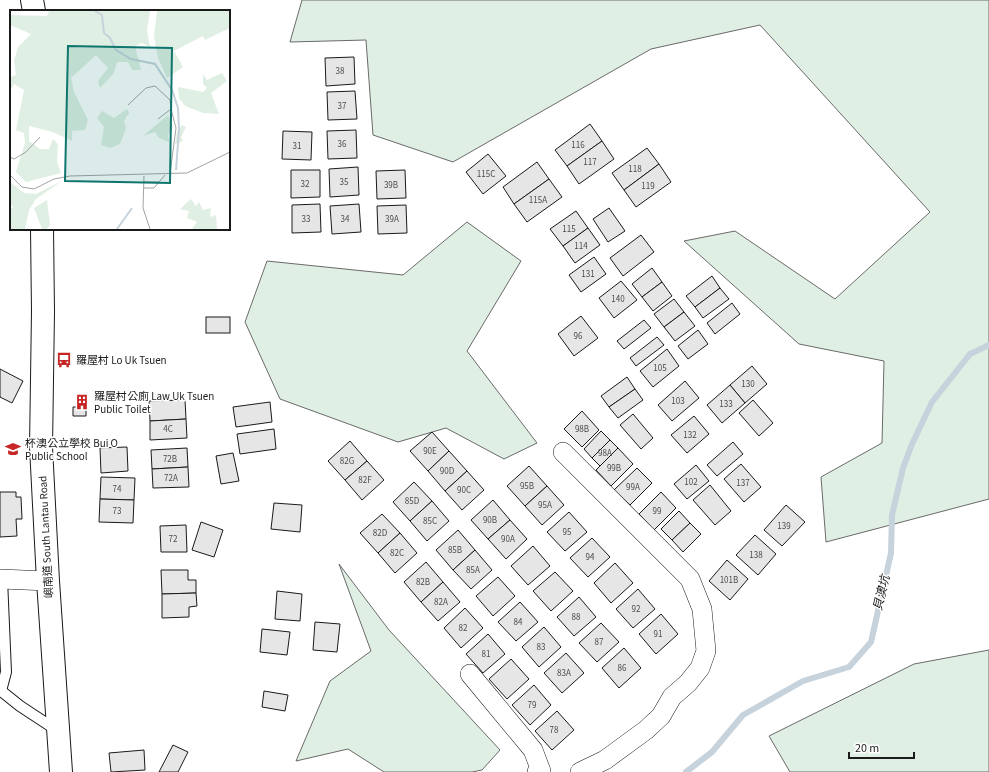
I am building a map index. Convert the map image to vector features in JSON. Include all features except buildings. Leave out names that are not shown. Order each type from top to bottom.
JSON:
[{"type":"main road","points":[[32,0],[34,10]]},
{"type":"main road","name":"嶼南道 South Lantau Road","points":[[42,230],[43,311],[41,446],[48,581],[61,772]]},
{"type":"street","points":[[562,452],[690,578],[702,609],[706,651],[700,668],[688,683],[672,697],[661,716],[646,730],[605,760],[580,772]]},
{"type":"street","points":[[1,579],[48,581]]},
{"type":"street","points":[[470,674],[533,750],[543,772]]},
{"type":"lane","points":[[1,579],[5,629],[6,672],[1,690],[20,706],[58,731]]},
{"type":"green space","points":[[302,0],[989,0],[989,499],[826,542],[821,477],[882,443],[884,361],[799,344],[684,241],[735,231],[835,299],[930,212],[760,25],[651,49],[453,162],[373,135],[366,40],[290,42]]},
{"type":"green space","points":[[467,222],[521,261],[467,351],[537,443],[504,459],[446,428],[398,442],[280,399],[245,322],[267,261],[403,275]]},
{"type":"green space","points":[[339,564],[389,630],[500,750],[482,770],[472,772],[384,772],[348,749],[296,761],[330,681],[371,651]]},
{"type":"green space","points":[[989,650],[989,772],[790,772],[769,736],[914,664]]},
{"type":"waterway","name":"貝澳坑","points":[[686,772],[712,752],[743,715],[803,681],[849,667],[871,642],[891,553],[892,515],[903,468],[912,444],[932,402],[970,354],[989,345]]},
{"type":"place","name":"羅屋村 Lo Uk Tsuen","points":[[64,360]]},
{"type":"place","name":"羅屋村公廁 Law Uk Tsuen Public Toilet","points":[[82,402]]},
{"type":"place","name":"杯澳公立學校 Bui O Public School","points":[[13,449]]}]
